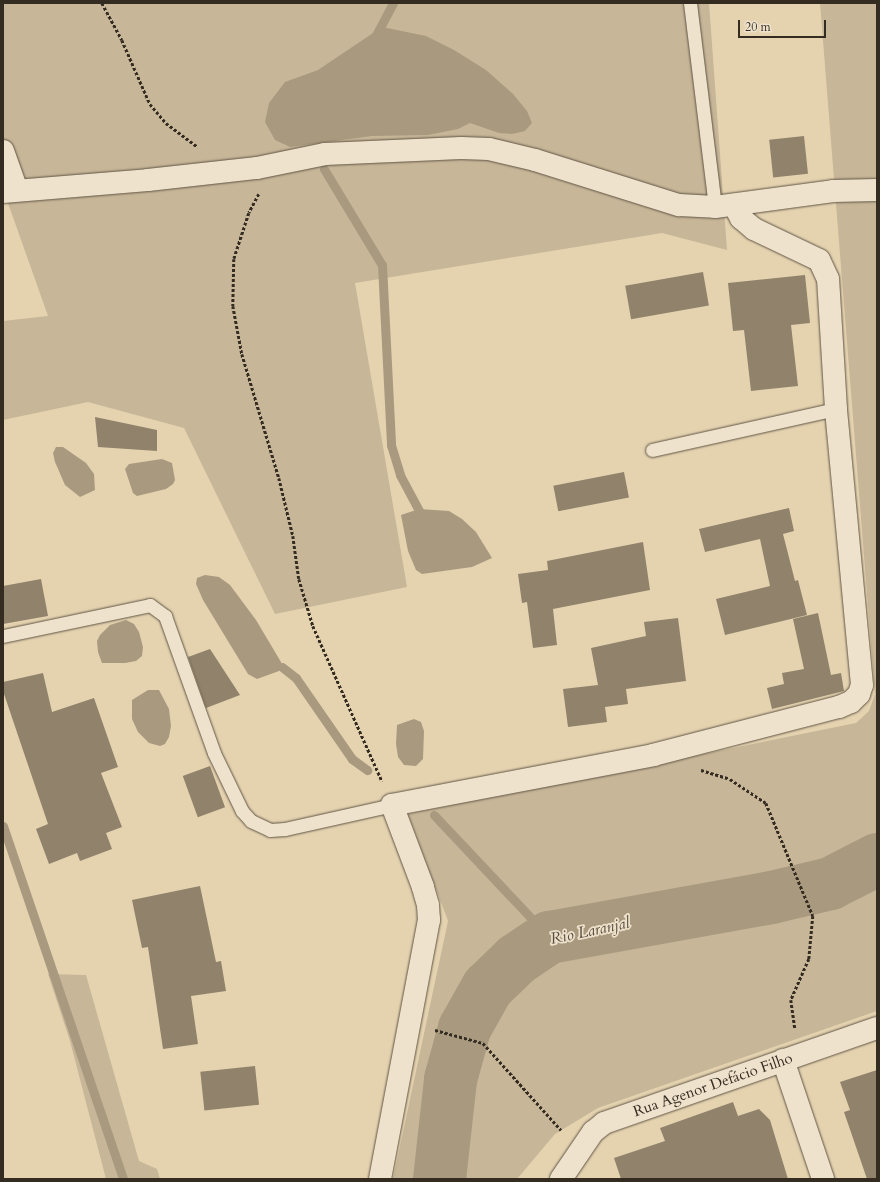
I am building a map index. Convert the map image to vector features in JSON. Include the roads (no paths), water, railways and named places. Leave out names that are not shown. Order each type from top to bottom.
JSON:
[{"type":"street","points":[[3,151],[10,191],[148,180],[282,164],[325,154],[362,151],[489,149],[534,160],[679,205],[725,206],[833,192],[877,190]]},
{"type":"street","points":[[380,1179],[429,920],[428,905],[423,887],[392,805],[653,756],[852,702],[859,694],[863,673],[836,409],[828,279],[825,268],[819,260],[810,254],[767,237],[754,229],[725,206]]},
{"type":"street","name":"Rua Agenor Defácio Filho","points":[[566,1175],[583,1146],[594,1132],[604,1123],[877,1028]]},
{"type":"street","points":[[793,1057],[823,1179]]},
{"type":"lane","points":[[690,3],[725,206]]},
{"type":"lane","points":[[652,450],[836,409]]},
{"type":"lane","points":[[3,636],[150,605],[165,616],[214,753],[240,807],[251,821],[270,830],[285,829],[392,805]]},
{"type":"waterway","points":[[375,37],[393,3]]},
{"type":"waterway","points":[[324,169],[382,265],[391,445],[400,475],[424,520]]},
{"type":"waterway","points":[[282,667],[296,678],[352,759],[367,770]]},
{"type":"waterway","points":[[434,815],[549,937]]},
{"type":"waterway","points":[[3,826],[123,1179]]},
{"type":"waterway","name":"Rio Laranjal","points":[[439,1179],[450,1079],[464,1028],[487,987],[516,959],[549,937],[771,897],[830,883],[877,859]]}]
